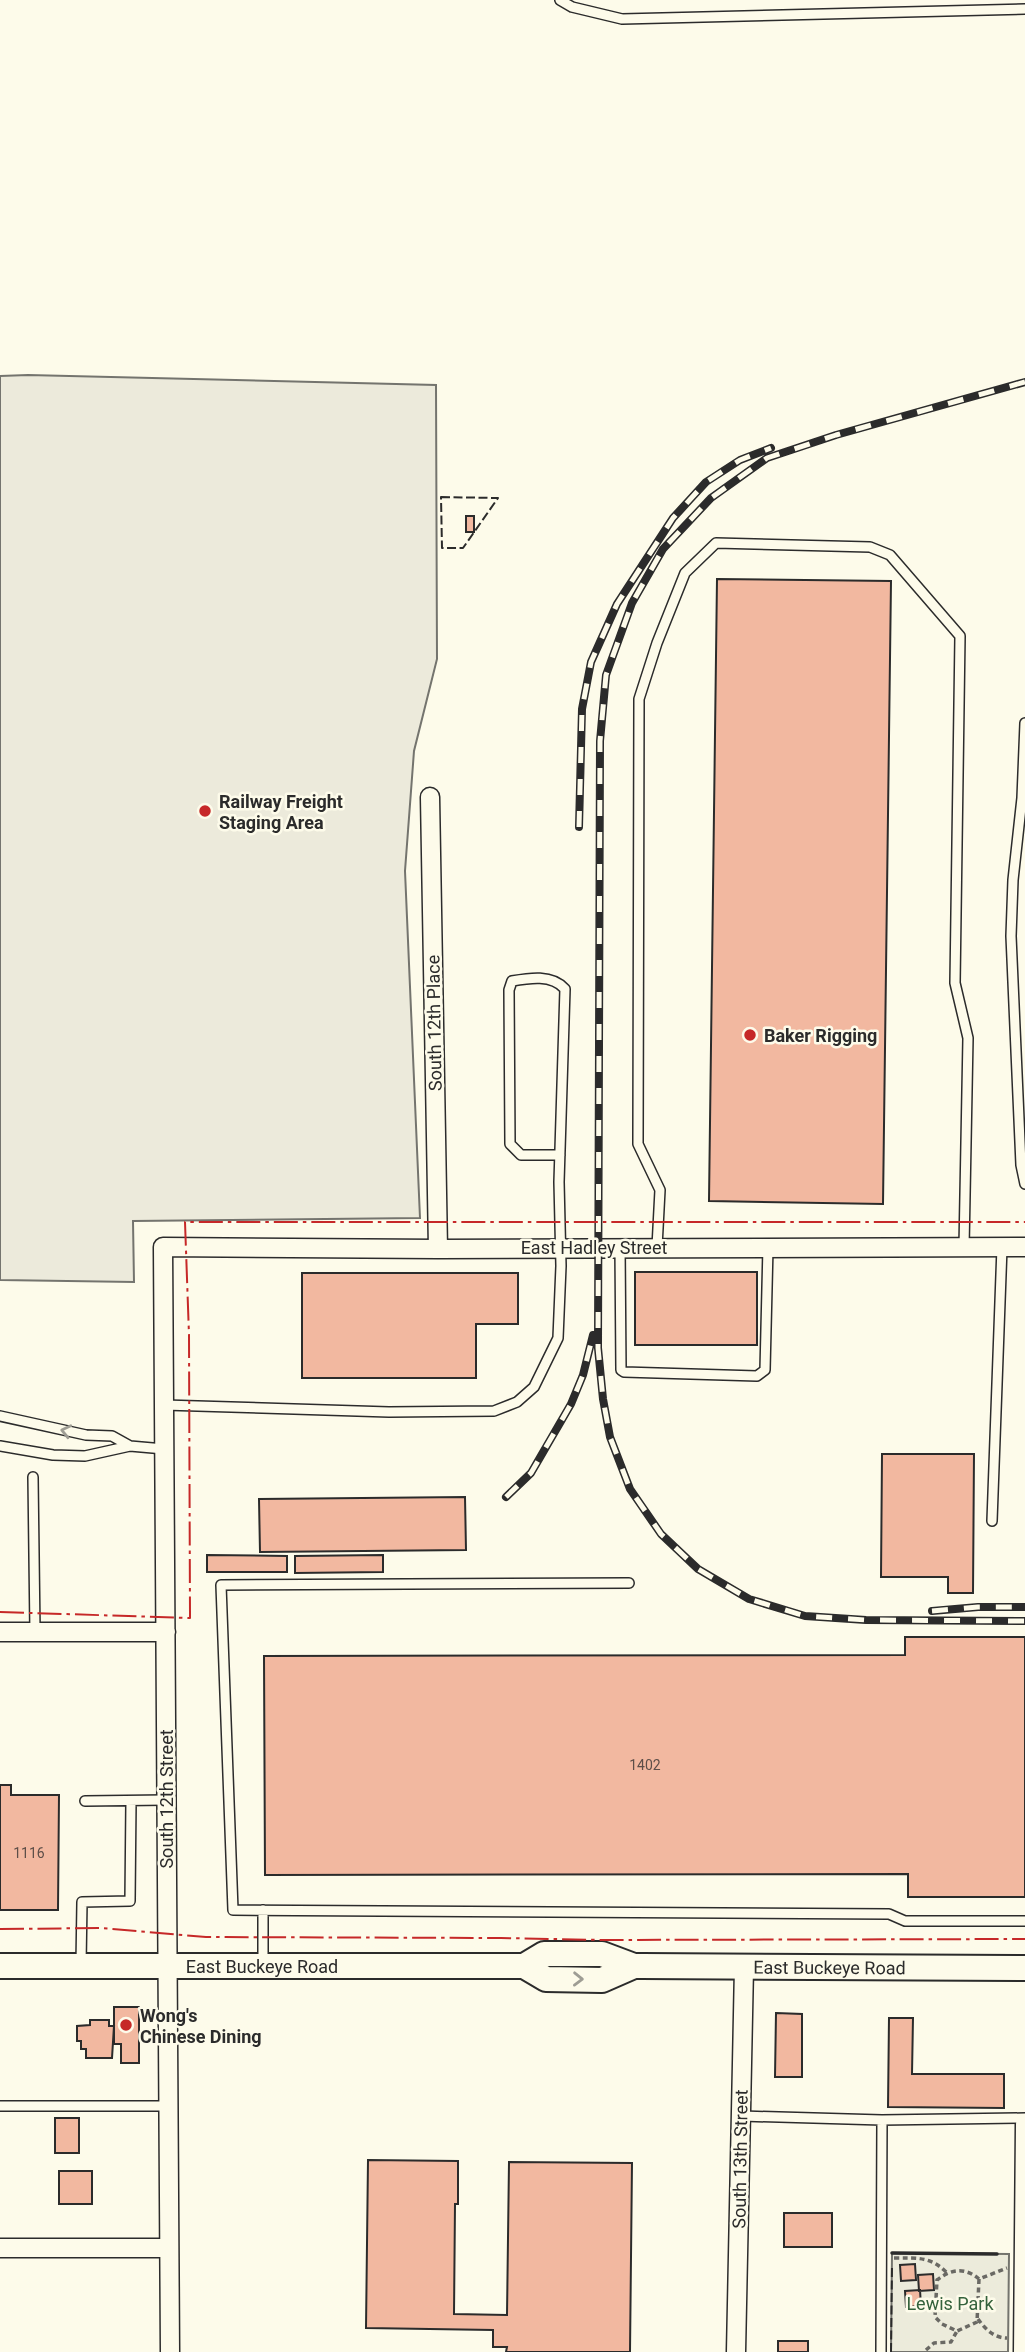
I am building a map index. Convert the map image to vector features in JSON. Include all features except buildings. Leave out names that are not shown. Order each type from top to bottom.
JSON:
[{"type":"main road","name":"East Buckeye Road","points":[[0,1966],[524,1966],[545,1979],[602,1980],[634,1966],[1025,1968]]},
{"type":"street","name":"South 12th Place","points":[[430,797],[438,1249]]},
{"type":"street","name":"East Hadley Street","points":[[163,1247],[1025,1247]]},
{"type":"street","name":"South 12th Street","points":[[163,1247],[170,2352]]},
{"type":"street","points":[[0,1632],[166,1632]]},
{"type":"street","name":"South 13th Street","points":[[736,2352],[744,1967]]},
{"type":"street","points":[[1023,2345],[1025,2124]]},
{"type":"street","points":[[0,2248],[169,2248]]},
{"type":"lane","points":[[561,0],[572,7],[622,19],[1025,9]]},
{"type":"lane","points":[[657,1247],[660,1190],[638,1144],[639,699],[657,643],[685,573],[716,543],[870,547],[890,555],[960,636],[955,983],[968,1038],[964,1247]]},
{"type":"lane","points":[[1025,723],[1023,798],[1013,880],[1012,936],[1021,1165],[1025,1184]]},
{"type":"lane","points":[[164,1405],[389,1412],[494,1411],[517,1402],[534,1387],[558,1338],[565,989],[559,982],[534,977],[512,981],[509,990],[510,1144],[521,1155],[560,1155]]},
{"type":"lane","points":[[620,1247],[621,1370],[627,1373],[757,1376],[765,1370],[768,1247]]},
{"type":"lane","points":[[992,1521],[1002,1247]]},
{"type":"lane","points":[[0,1416],[86,1435],[112,1436],[130,1446]]},
{"type":"lane","points":[[0,1446],[53,1455],[85,1456],[130,1446],[164,1449]]},
{"type":"lane","points":[[33,1477],[35,1632]]},
{"type":"lane","points":[[629,1583],[221,1585],[233,1910],[889,1914],[905,1921],[1025,1921]]},
{"type":"lane","points":[[85,1801],[166,1800]]},
{"type":"lane","points":[[81,1966],[82,1902],[130,1901],[131,1801]]},
{"type":"lane","points":[[263,1910],[264,1966]]},
{"type":"lane","points":[[0,2106],[168,2106]]},
{"type":"lane","points":[[742,2116],[882,2120],[1025,2118]]},
{"type":"lane","points":[[881,2352],[882,2120]]},
{"type":"path","points":[[881,2257],[927,2259],[937,2263],[947,2273]]},
{"type":"path","points":[[979,2279],[1003,2268],[1024,2267]]},
{"type":"path","points":[[957,2331],[936,2318],[937,2280],[947,2273],[960,2270],[979,2279]]},
{"type":"path","points":[[926,2350],[934,2343],[951,2342],[957,2331],[973,2325],[978,2319],[979,2279]]},
{"type":"path","points":[[978,2319],[998,2337],[1023,2345]]},
{"type":"green space","name":"Lewis Park","points":[[892,2253],[1009,2254],[1008,2352],[891,2352]]},
{"type":"shaded area","name":"Railway Freight Staging Area","points":[[0,376],[436,385],[437,659],[414,751],[405,871],[420,1218],[133,1221],[134,1282],[0,1280]]},
{"type":"railway","points":[[1025,382],[836,435],[767,458],[711,498],[663,549],[632,603],[606,675],[600,741],[598,1348],[610,1437],[630,1489],[661,1534],[698,1569],[749,1599],[805,1616],[866,1620],[1025,1621]]},
{"type":"railway","points":[[579,827],[582,709],[591,662],[617,604],[673,518],[706,482],[740,460],[771,448]]},
{"type":"railway","points":[[506,1497],[531,1473],[571,1404],[583,1375],[593,1335]]},
{"type":"railway","points":[[932,1611],[1025,1607]]},
{"type":"fence","points":[[441,497],[498,498],[463,548],[442,548],[441,497]]},
{"type":"fence","points":[[891,2352],[892,2266]]},
{"type":"wall","points":[[892,2253],[997,2254]]},
{"type":"power","points":[[0,1612],[190,1618],[189,1335],[185,1222],[1025,1222]]},
{"type":"power","points":[[0,1929],[101,1928],[206,1937],[1025,1939]]},
{"type":"place","name":"Railway Freight Staging Area","points":[[205,811]]},
{"type":"place","name":"Baker Rigging","points":[[750,1035]]},
{"type":"place","name":"Wong's Chinese Dining","points":[[126,2025]]}]
